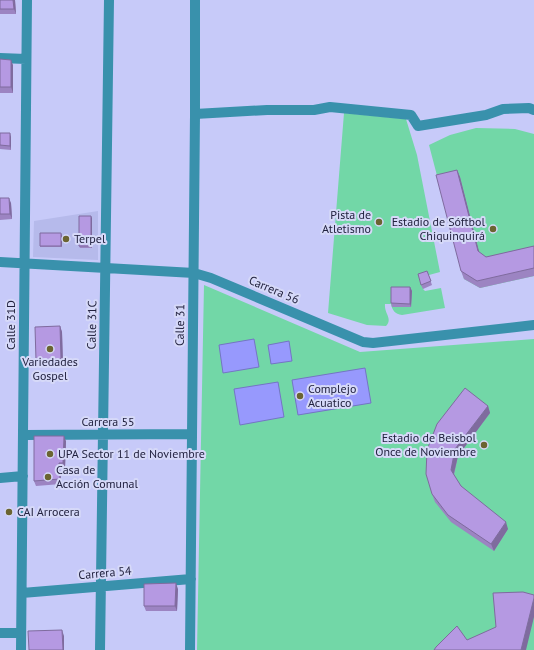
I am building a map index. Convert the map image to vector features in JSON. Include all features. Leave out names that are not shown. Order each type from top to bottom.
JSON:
[{"type":"street","name":"Calle 31D","points":[[21,650],[27,0]]},
{"type":"street","name":"Calle 31C","points":[[100,650],[109,0]]},
{"type":"street","name":"Calle 31","points":[[190,650],[196,114],[195,0]]},
{"type":"street","points":[[0,58],[26,59]]},
{"type":"street","points":[[196,114],[267,110],[314,110],[330,107],[411,115],[418,126],[486,114],[503,109],[529,108],[534,110]]},
{"type":"street","name":"Carrera 56","points":[[0,262],[194,273],[211,278],[363,342],[373,343],[534,325]]},
{"type":"street","name":"Carrera 55","points":[[24,435],[192,434]]},
{"type":"street","points":[[0,478],[23,476]]},
{"type":"street","name":"Carrera 54","points":[[22,593],[191,579]]},
{"type":"street","points":[[0,633],[21,633]]},
{"type":"shaded area","name":"Terpel","points":[[98,211],[98,260],[33,257],[34,221]]},
{"type":"green space","points":[[344,113],[406,119],[417,155],[440,272],[429,275],[423,289],[425,291],[441,288],[445,308],[402,315],[397,314],[394,311],[391,304],[385,304],[389,321],[386,326],[367,325],[328,313]]},
{"type":"green space","name":"Estadio de Sóftbol Chiquinquirá","points":[[476,128],[515,129],[534,134],[534,276],[480,288],[464,279],[429,145],[450,135]]},
{"type":"green space","points":[[204,285],[360,352],[534,339],[534,650],[197,650]]},
{"type":"water","points":[[254,339],[259,367],[223,373],[219,345]]},
{"type":"water","points":[[289,341],[292,361],[271,364],[268,345]]},
{"type":"water","points":[[365,368],[371,403],[298,415],[292,380]]},
{"type":"water","points":[[278,382],[284,417],[240,425],[234,389]]},
{"type":"building","points":[[0,0],[13,0],[14,9],[0,9]]},
{"type":"building","points":[[0,59],[11,60],[11,87],[0,87]]},
{"type":"building","points":[[0,133],[10,133],[10,146],[0,145]]},
{"type":"building","points":[[457,170],[478,251],[486,257],[534,246],[534,268],[477,281],[461,271],[436,175]]},
{"type":"building","points":[[0,198],[9,198],[10,214],[0,214]]},
{"type":"building","points":[[79,216],[91,216],[91,246],[79,246]]},
{"type":"building","points":[[40,233],[61,233],[61,246],[40,246]]},
{"type":"building","points":[[427,271],[431,281],[421,285],[418,274]]},
{"type":"building","points":[[391,287],[410,287],[410,304],[391,303]]},
{"type":"building","name":"Variedades Gospel","points":[[60,326],[61,359],[36,360],[35,327]]},
{"type":"building","points":[[465,388],[488,406],[455,449],[451,470],[461,486],[506,522],[491,544],[448,515],[432,494],[426,474],[427,450],[437,424]]},
{"type":"building","name":"UPA Sector 11 de Noviembre","points":[[34,436],[64,436],[63,463],[59,463],[60,479],[34,481]]},
{"type":"building","points":[[176,583],[175,606],[144,606],[144,584]]},
{"type":"building","points":[[523,592],[534,595],[534,598],[521,650],[434,650],[457,626],[467,640],[496,627],[493,593]]},
{"type":"building","points":[[62,630],[63,650],[29,650],[28,631]]},
{"type":"place","name":"Pista de Atletismo","points":[[379,222]]},
{"type":"place","name":"Estadio de Sóftbol Chiquinquirá","points":[[493,229]]},
{"type":"place","name":"Terpel","points":[[66,239]]},
{"type":"place","name":"Variedades Gospel","points":[[50,349]]},
{"type":"place","name":"Complejo Acuatico","points":[[300,396]]},
{"type":"place","name":"Estadio de Beisbol Once de Noviembre","points":[[484,445]]},
{"type":"place","name":"UPA Sector 11 de Noviembre","points":[[50,454]]},
{"type":"place","name":"Casa de Acción Comunal","points":[[48,477]]},
{"type":"place","name":"CAI Arrocera","points":[[9,512]]}]
